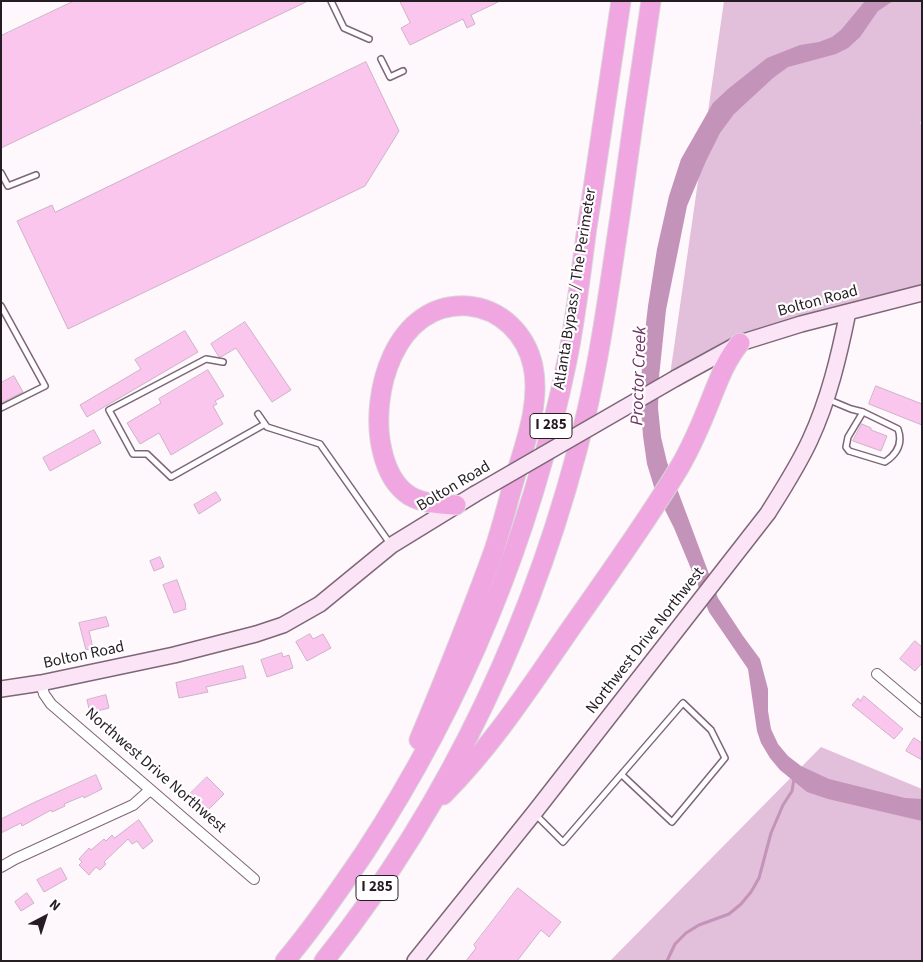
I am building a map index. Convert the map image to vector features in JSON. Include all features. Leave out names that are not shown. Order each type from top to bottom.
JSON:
[{"type":"highway","name":"Atlanta Bypass / The Perimeter","points":[[285,961],[317,920],[385,821],[406,786],[476,649],[497,598],[530,503],[550,433],[567,360],[621,1]]},
{"type":"highway","name":"Atlanta Bypass / The Perimeter","points":[[324,961],[384,878],[426,812],[468,736],[507,655],[530,598],[561,508],[586,413],[601,342],[651,1]]},
{"type":"highway","points":[[385,821],[453,658],[493,551],[528,433],[533,405],[533,366],[527,349],[517,332],[506,321],[495,314],[468,306],[439,310],[414,325],[404,337],[387,368],[381,389],[379,408],[379,428],[383,453],[387,467],[394,480],[404,491],[415,498],[429,502],[456,505]]},
{"type":"highway","points":[[426,812],[463,776],[496,737],[639,529],[679,467],[696,433],[722,369],[730,354],[740,343]]},
{"type":"main road","name":"Bolton Road","points":[[1,689],[174,655],[284,625],[320,604],[392,545],[456,505],[740,343],[801,324],[922,293]]},
{"type":"main road","name":"Northwest Drive Northwest","points":[[415,961],[534,813],[768,513],[792,476],[811,438],[826,399],[838,359],[848,312]]},
{"type":"street","points":[[877,674],[922,712]]},
{"type":"street","name":"Northwest Drive Northwest","points":[[41,682],[44,694],[51,704],[254,879]]},
{"type":"street","points":[[1,867],[14,859],[133,804],[150,790]]},
{"type":"lane","points":[[331,1],[344,28],[369,39]]},
{"type":"lane","points":[[381,59],[390,77],[403,71]]},
{"type":"lane","points":[[1,174],[8,186],[36,175]]},
{"type":"lane","points":[[1,306],[45,386],[1,408]]},
{"type":"lane","points":[[223,362],[206,359],[108,410],[133,454],[147,454],[171,477],[265,424]]},
{"type":"lane","points":[[826,399],[863,412],[898,429],[901,437],[897,450],[894,456],[886,462],[849,451],[846,447],[848,437],[863,412]]},
{"type":"lane","points":[[258,414],[267,427],[320,444],[392,545]]},
{"type":"lane","points":[[534,813],[563,842],[683,703],[711,730],[725,758],[672,822],[622,775]]},
{"type":"shaded area","points":[[724,1],[922,1],[922,120],[920,123],[922,125],[922,298],[865,307],[755,331],[668,389]]},
{"type":"shaded area","points":[[865,1],[893,1],[878,11],[860,37],[848,48],[836,54],[788,67],[773,78],[734,114],[720,133],[687,206],[666,310],[659,377],[658,408],[661,437],[667,462],[718,598],[760,659],[768,689],[768,711],[771,729],[778,744],[788,756],[801,766],[829,779],[905,798],[922,799],[922,821],[828,799],[807,792],[780,770],[770,758],[761,743],[757,731],[748,669],[709,612],[674,528],[655,490],[647,464],[641,410],[642,357],[657,249],[669,196],[681,159],[713,103],[728,89],[767,58],[800,45],[819,42],[832,37],[841,30]]},
{"type":"shaded area","points":[[821,747],[922,789],[922,961],[610,961]]},
{"type":"building","points":[[74,1],[308,1],[1,148],[1,36]]},
{"type":"building","points":[[400,1],[500,1],[471,15],[475,24],[467,28],[463,19],[410,45],[401,28],[410,23]]},
{"type":"building","points":[[366,62],[399,131],[365,186],[68,329],[17,221],[52,205],[55,212]]},
{"type":"building","points":[[245,322],[291,390],[272,402],[236,348],[219,357],[211,344]]},
{"type":"building","points":[[185,331],[198,352],[87,417],[80,405],[141,369],[135,360]]},
{"type":"building","points":[[208,370],[224,396],[215,401],[217,404],[213,406],[223,424],[171,455],[159,433],[140,444],[127,423],[161,403],[159,399]]},
{"type":"building","points":[[14,376],[23,392],[1,403],[1,383]]},
{"type":"building","points":[[876,386],[922,404],[922,425],[869,404]]},
{"type":"building","points":[[862,424],[871,428],[871,430],[887,436],[881,451],[853,441]]},
{"type":"building","points":[[94,430],[101,443],[50,471],[43,458]]},
{"type":"building","points":[[216,492],[221,500],[199,514],[194,505]]},
{"type":"building","points":[[160,557],[164,567],[154,571],[150,561]]},
{"type":"building","points":[[177,580],[186,609],[174,613],[163,585]]},
{"type":"building","points":[[106,617],[109,626],[89,631],[93,648],[86,650],[79,623]]},
{"type":"building","points":[[310,634],[313,639],[323,634],[331,648],[307,661],[296,642]]},
{"type":"building","points":[[915,641],[922,647],[922,663],[915,671],[900,659]]},
{"type":"building","points":[[282,653],[283,657],[289,655],[293,668],[267,677],[261,660]]},
{"type":"building","points":[[243,666],[246,678],[206,687],[208,692],[179,698],[176,683]]},
{"type":"building","points":[[106,695],[109,708],[90,713],[87,700]]},
{"type":"building","points":[[864,696],[903,729],[894,739],[852,705],[858,698],[860,701]]},
{"type":"building","points":[[914,738],[922,743],[922,760],[906,751]]},
{"type":"building","points":[[96,775],[102,789],[84,798],[83,796],[64,804],[65,806],[52,812],[51,810],[22,826],[21,823],[1,833],[1,819]]},
{"type":"building","points":[[207,777],[224,794],[207,811],[190,794]]},
{"type":"building","points":[[139,820],[153,841],[143,849],[137,841],[132,844],[128,839],[104,862],[106,864],[100,870],[96,867],[89,875],[79,865],[82,862],[79,859],[89,848],[91,850],[112,835],[114,838]]},
{"type":"building","points":[[61,868],[67,879],[44,892],[37,880]]},
{"type":"building","points":[[518,888],[561,922],[549,937],[541,930],[517,961],[466,961],[476,948],[474,945]]},
{"type":"building","points":[[27,893],[34,903],[21,911],[15,902]]},
{"type":"waterway","points":[[667,961],[675,944],[686,933],[699,925],[729,914],[751,892],[759,878],[771,833],[783,805],[792,791],[794,779]]},
{"type":"water label","name":"Proctor Creek","points":[[640,376]]}]
